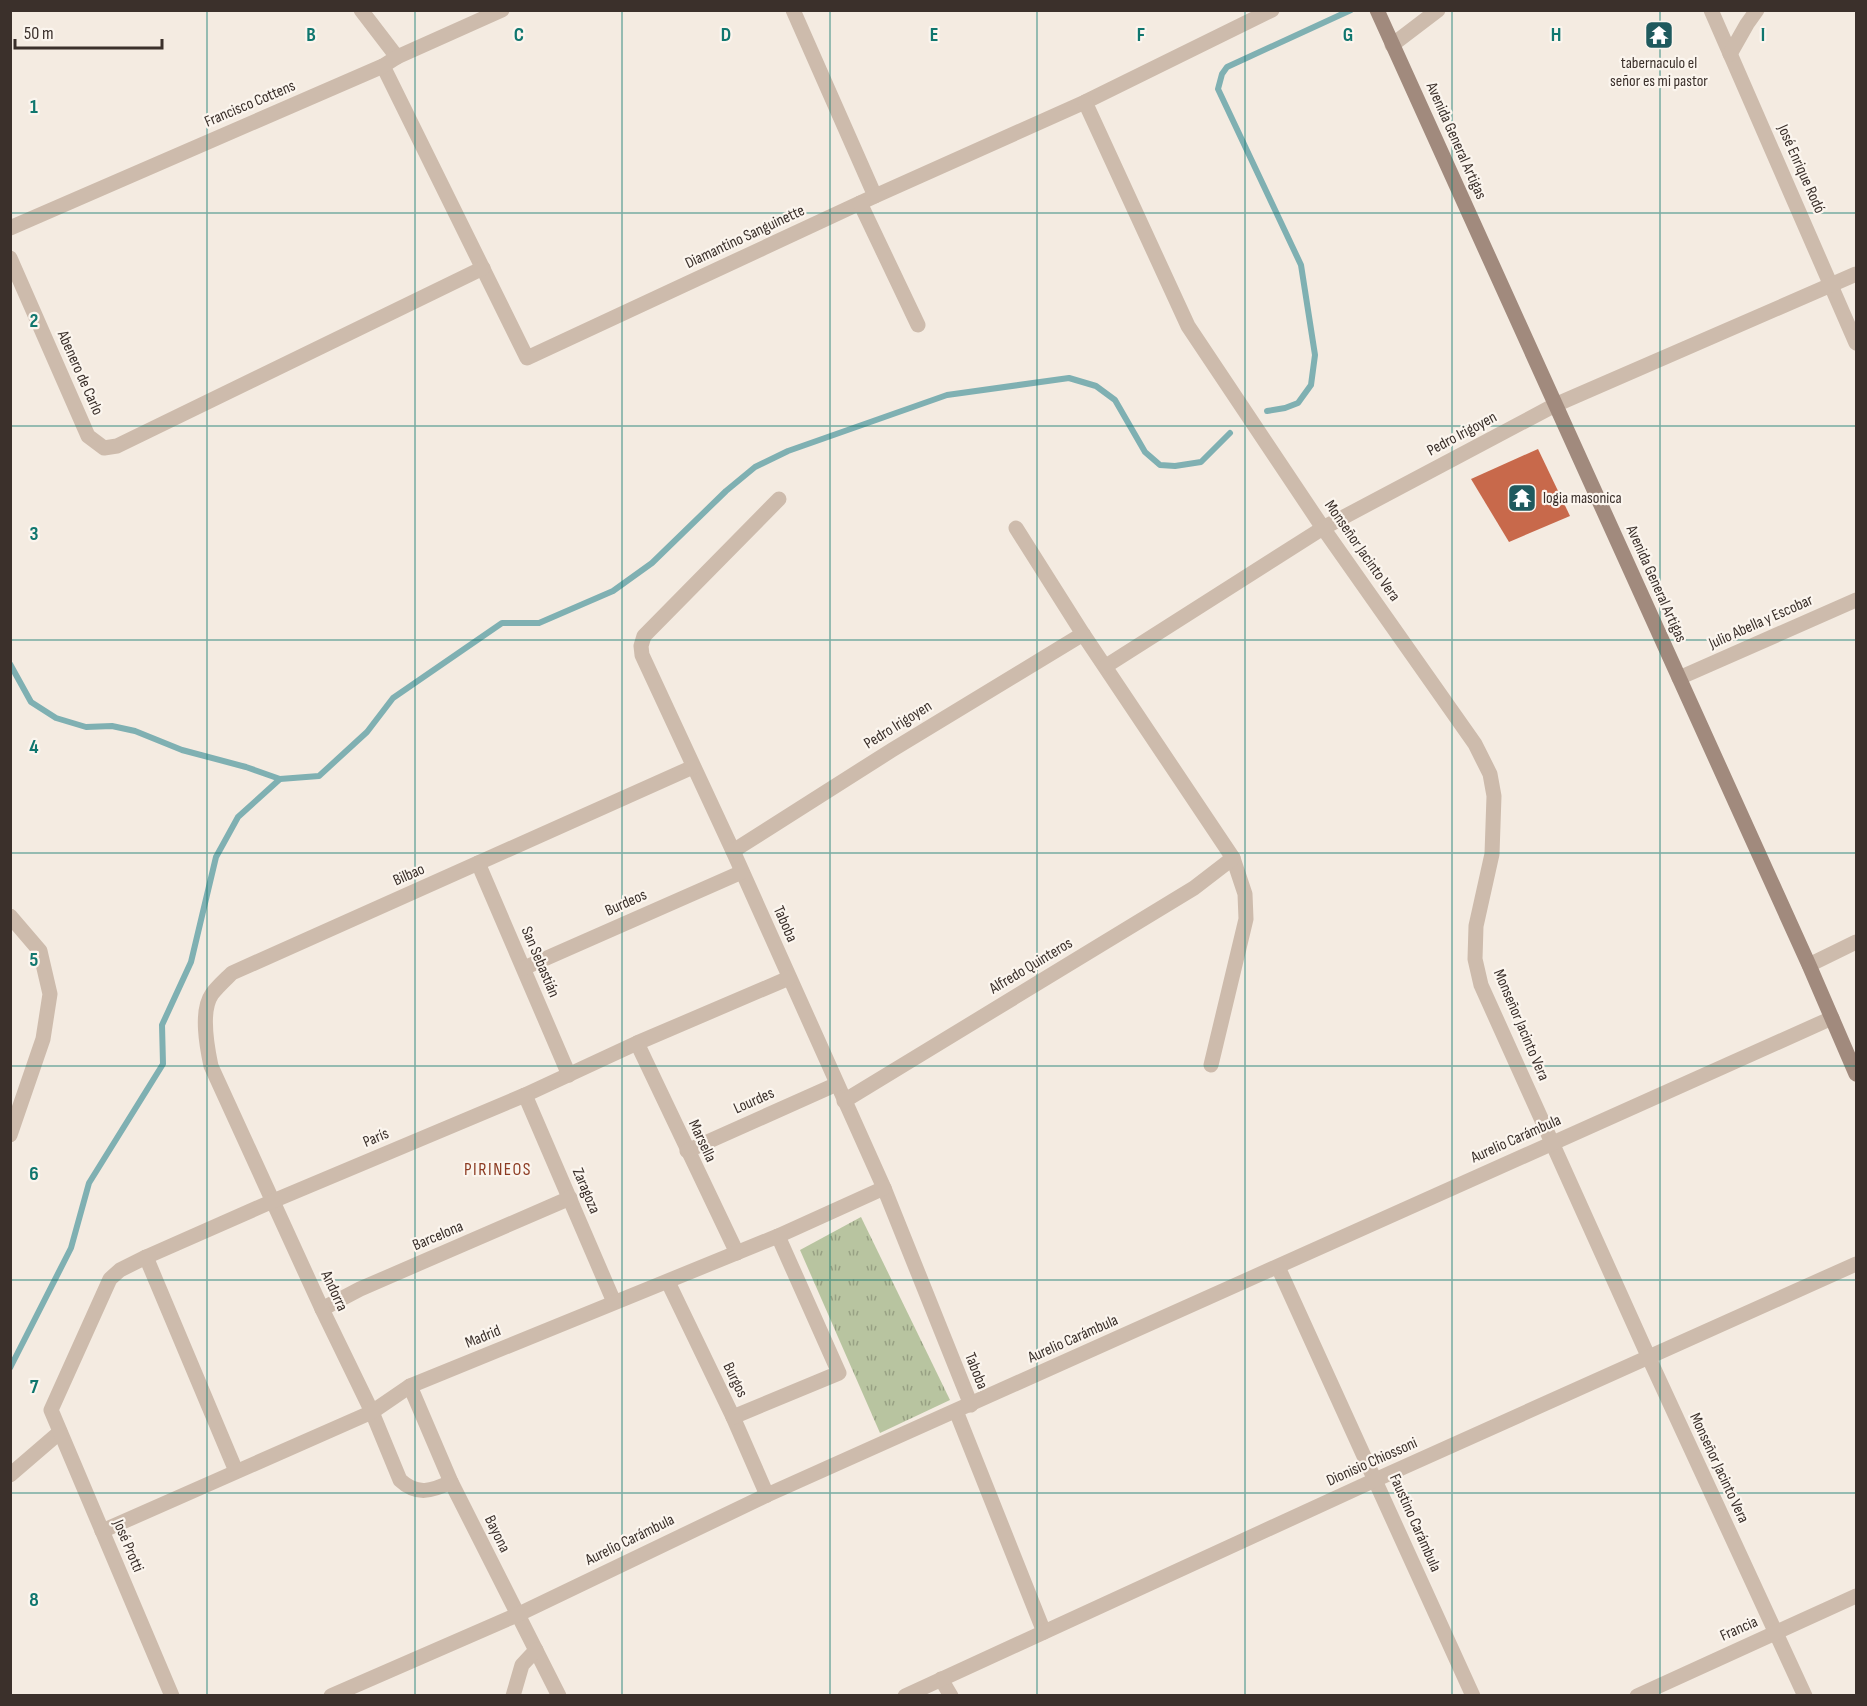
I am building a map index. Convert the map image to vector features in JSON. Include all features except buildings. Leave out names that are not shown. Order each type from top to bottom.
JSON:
[{"type":"main road","name":"Avenida General Artigas","points":[[1378,13],[1857,1074]]},
{"type":"street","points":[[361,10],[398,57]]},
{"type":"street","name":"Francisco Cottens","points":[[10,228],[382,66],[502,10]]},
{"type":"street","points":[[793,10],[875,196]]},
{"type":"street","name":"Diamantino Sanguinette","points":[[382,66],[527,358],[875,196],[1085,102],[1272,10]]},
{"type":"street","points":[[1392,45],[1438,10]]},
{"type":"street","name":"José Enrique Rodó","points":[[1711,10],[1857,343]]},
{"type":"street","points":[[1731,54],[1757,10]]},
{"type":"street","name":"Monseñor Jacinto Vera","points":[[1085,102],[1188,326],[1323,528],[1475,744],[1490,774],[1494,796],[1492,854],[1476,926],[1475,958],[1481,985],[1649,1358],[1805,1695]]},
{"type":"street","points":[[860,203],[918,325]]},
{"type":"street","name":"Abenero de Carlo","points":[[10,258],[88,436],[104,448],[117,446],[483,268]]},
{"type":"street","name":"Pedro Irigoyen","points":[[1106,666],[1323,528],[1555,405],[1857,274]]},
{"type":"street","name":"Taboba","points":[[779,500],[644,636],[641,646],[642,655],[733,851],[884,1188],[971,1405]]},
{"type":"street","points":[[1016,528],[1083,634],[1233,858],[1245,894],[1246,919],[1211,1065]]},
{"type":"street","name":"Julio Abella y Escobar","points":[[1679,678],[1857,600]]},
{"type":"street","name":"Pedro Irigoyen","points":[[733,851],[892,750],[1083,634]]},
{"type":"street","name":"Bilbao","points":[[211,1066],[206,1043],[206,1020],[210,996],[232,973],[693,767]]},
{"type":"street","name":"Alfredo Quinteros","points":[[844,1101],[1194,888],[1233,858]]},
{"type":"street","name":"San Sebastián","points":[[478,863],[569,1075]]},
{"type":"street","name":"Burdeos","points":[[524,968],[742,872]]},
{"type":"street","points":[[10,916],[40,951],[50,994],[43,1039],[10,1136]]},
{"type":"street","points":[[1809,965],[1857,942]]},
{"type":"street","name":"París","points":[[51,1410],[110,1278],[120,1270],[273,1201],[525,1095],[637,1043],[789,978]]},
{"type":"street","name":"Aurelio Carámbula","points":[[331,1695],[517,1615],[767,1495],[1832,1018]]},
{"type":"street","name":"Marsella","points":[[637,1043],[737,1253]]},
{"type":"street","name":"Andorra","points":[[211,1066],[322,1309],[372,1412],[400,1480],[409,1488],[419,1491],[433,1490],[451,1482]]},
{"type":"street","name":"Lourdes","points":[[687,1151],[837,1084]]},
{"type":"street","name":"Zaragoza","points":[[525,1095],[614,1302]]},
{"type":"street","name":"Madrid","points":[[102,1531],[372,1412],[410,1386],[668,1282],[884,1188]]},
{"type":"street","name":"Barcelona","points":[[322,1309],[360,1289],[570,1198]]},
{"type":"street","points":[[733,1417],[839,1373],[778,1236]]},
{"type":"street","points":[[146,1257],[236,1471]]},
{"type":"street","name":"Dionisio Chiossoni","points":[[905,1695],[1857,1264]]},
{"type":"street","name":"Faustino Carámbula","points":[[1278,1267],[1473,1695]]},
{"type":"street","name":"Burgos","points":[[668,1282],[733,1417],[767,1495]]},
{"type":"street","name":"Bayona","points":[[410,1386],[451,1482],[559,1695]]},
{"type":"street","name":"José Protti","points":[[51,1410],[172,1695]]},
{"type":"street","points":[[956,1411],[1044,1632]]},
{"type":"street","points":[[10,1475],[60,1432]]},
{"type":"street","name":"Francia","points":[[1637,1695],[1857,1596]]},
{"type":"street","points":[[513,1695],[522,1665],[536,1650]]},
{"type":"street","points":[[941,1679],[951,1695]]},
{"type":"green space","points":[[861,1217],[950,1400],[880,1433],[800,1250]]},
{"type":"waterway","points":[[1267,411],[1298,403],[1311,385],[1315,355],[1301,265],[1218,89],[1222,74],[1227,67],[1351,10]]},
{"type":"waterway","points":[[10,1368],[71,1248],[89,1183],[163,1064],[162,1025],[191,962],[216,857],[238,817],[280,779],[319,776],[367,732],[393,698],[502,623],[539,623],[613,591],[652,563],[726,491],[755,467],[788,451],[947,395],[1069,378],[1096,386],[1115,400],[1145,452],[1160,465],[1175,466],[1201,462],[1230,433]]},
{"type":"waterway","points":[[10,664],[31,702],[56,718],[86,727],[112,726],[135,731],[182,750],[246,767],[280,779]]},
{"type":"place","name":"tabernaculo el señor es mi pastor","points":[[1659,35]]},
{"type":"place","name":"logia masonica","points":[[1522,498]]},
{"type":"district","name":"PIRINEOS","points":[[498,1169]]}]
